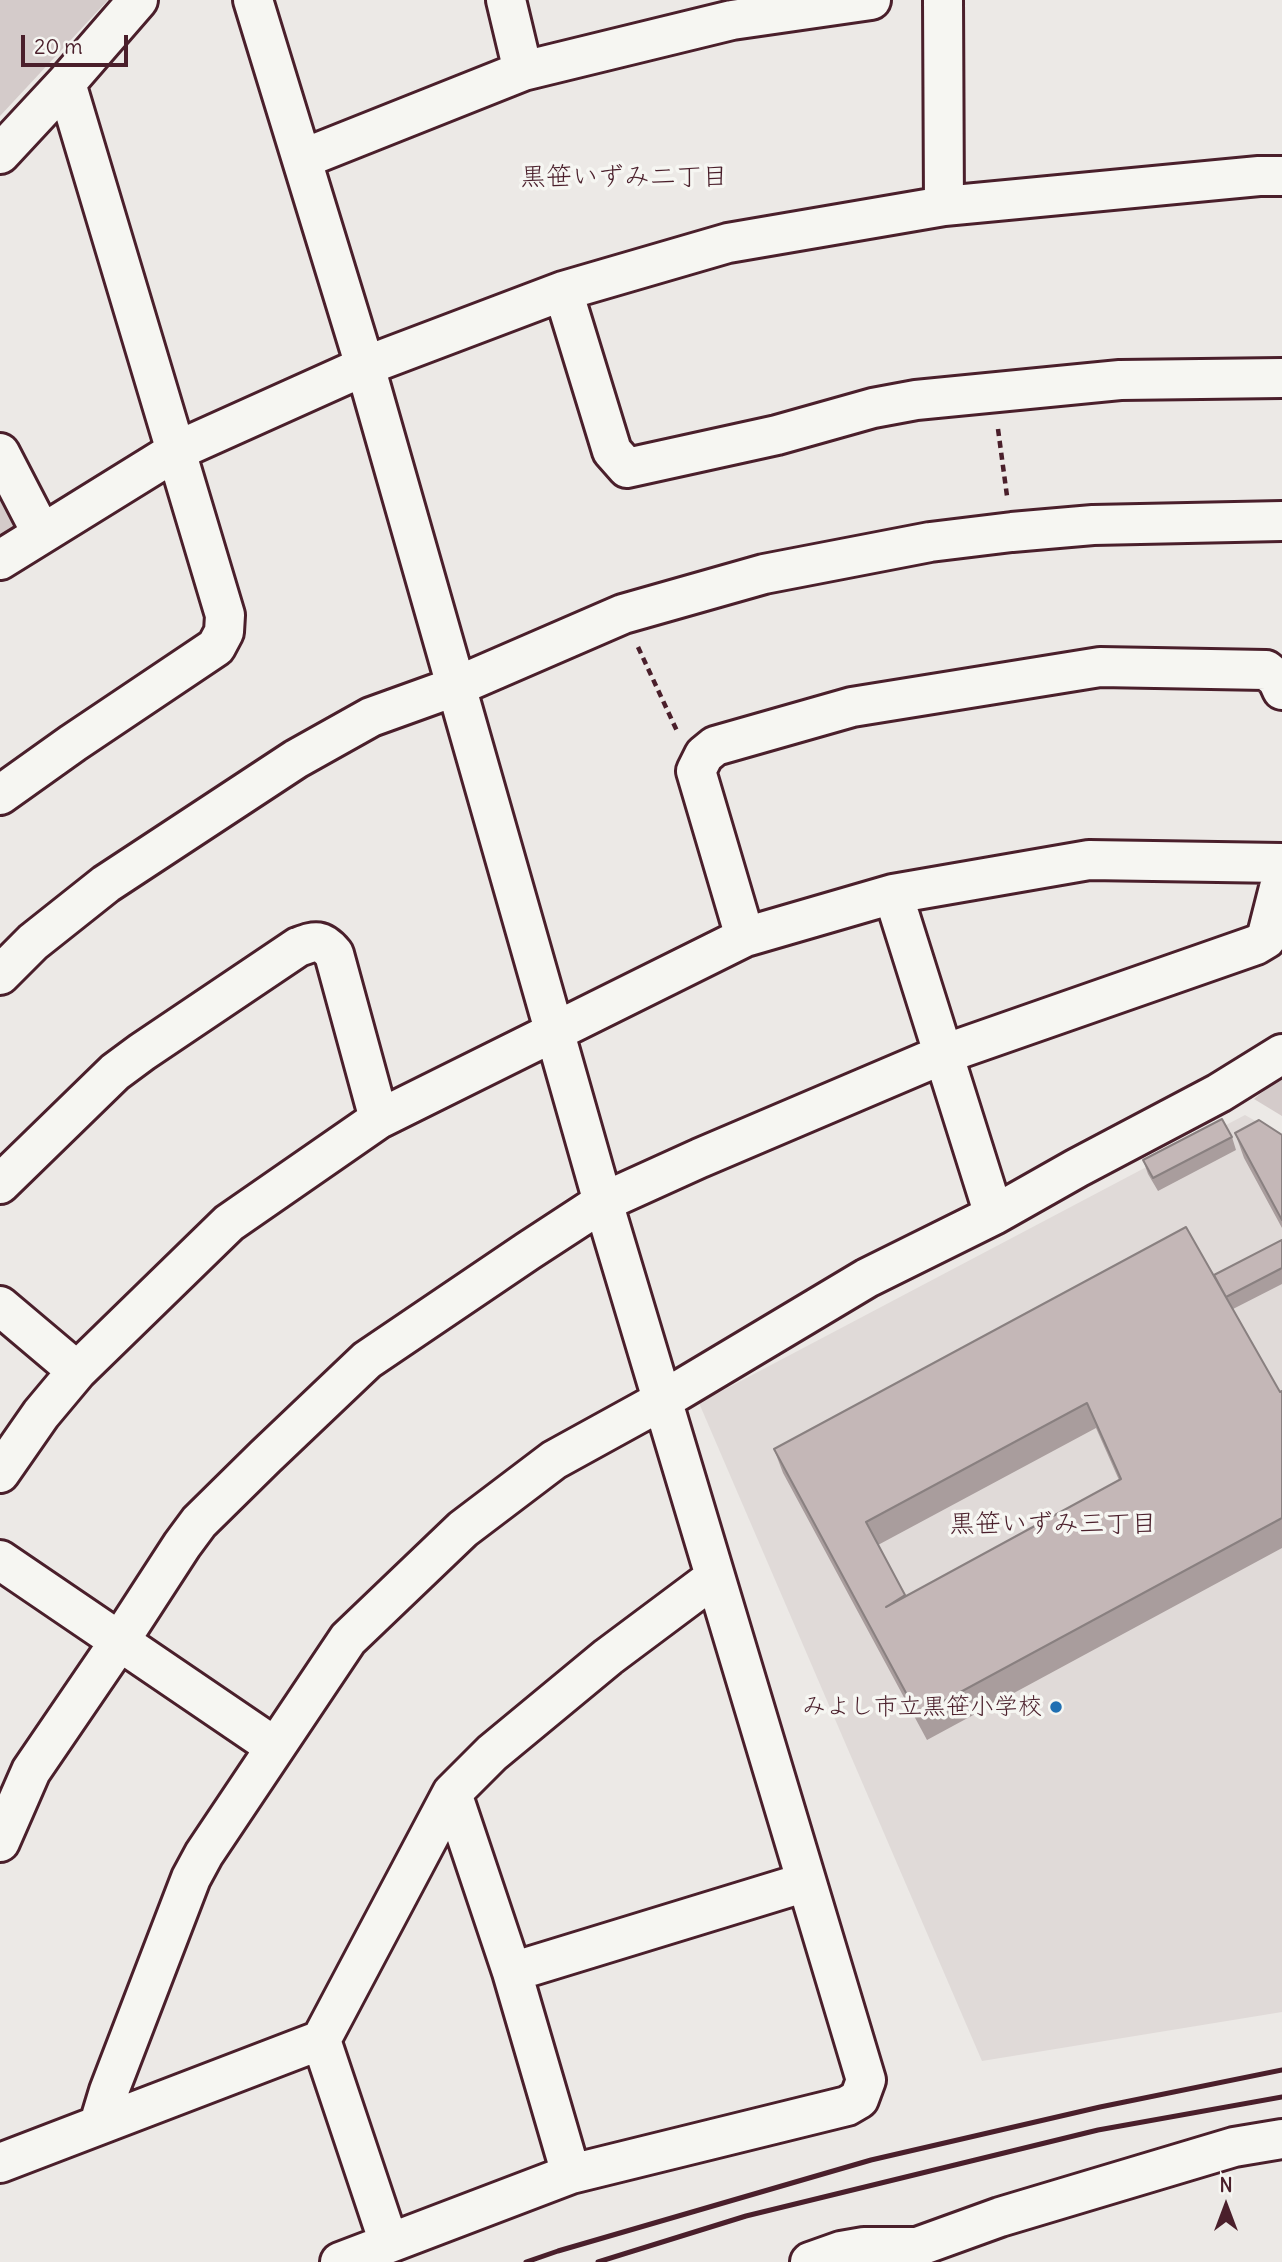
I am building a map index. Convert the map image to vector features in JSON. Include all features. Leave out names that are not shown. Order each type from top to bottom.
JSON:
[{"type":"street","points":[[0,154],[138,0]]},
{"type":"street","points":[[253,0],[365,366],[603,1202],[866,2080],[859,2099],[847,2106],[571,2174],[340,2262]]},
{"type":"street","points":[[506,0],[523,71]]},
{"type":"street","points":[[302,159],[523,71],[731,10],[871,0]]},
{"type":"street","points":[[943,0],[944,206]]},
{"type":"street","points":[[0,795],[216,647],[224,632],[225,615],[65,83]]},
{"type":"street","points":[[0,560],[176,451],[365,366],[563,290],[728,243],[944,206],[1282,176]]},
{"type":"street","points":[[563,290],[611,451],[626,468],[777,435],[873,408],[916,400],[1120,380],[1282,378]]},
{"type":"street","points":[[0,453],[42,534]]},
{"type":"street","points":[[0,975],[33,942],[106,884],[296,759],[371,717],[457,686],[623,614],[764,574],[930,542],[1093,525],[1282,522]]},
{"type":"street","points":[[746,937],[696,771],[704,755],[715,746],[852,707],[1100,667],[1266,670],[1276,679],[1282,690]]},
{"type":"street","points":[[0,1473],[41,1414],[77,1371],[229,1223],[379,1119],[746,937],[894,894],[1089,860],[1282,863]]},
{"type":"street","points":[[0,1842],[31,1771],[182,1545],[200,1522],[265,1457],[367,1360],[603,1202],[944,1054],[1266,939],[1282,876]]},
{"type":"street","points":[[894,894],[994,1215]]},
{"type":"street","points":[[0,1184],[115,1072],[298,947],[315,941],[327,945],[334,954],[379,1119]]},
{"type":"street","points":[[99,2124],[108,2091],[191,1878],[204,1854],[348,1639],[463,1528],[554,1460],[663,1400],[867,1278],[994,1215],[1219,1093],[1282,1054]]},
{"type":"street","points":[[0,1306],[77,1371]]},
{"type":"street","points":[[0,1560],[275,1747]]},
{"type":"street","points":[[0,2163],[321,2040],[452,1793],[492,1753],[608,1657],[715,1577]]},
{"type":"street","points":[[452,1793],[512,1972],[571,2174]]},
{"type":"street","points":[[512,1972],[806,1882]]},
{"type":"street","points":[[321,2040],[389,2243]]},
{"type":"street","points":[[810,2262],[841,2251],[863,2247],[919,2255],[1000,2217],[1234,2147],[1282,2139]]},
{"type":"path","points":[[993,394],[1012,532]]},
{"type":"path","points":[[623,614],[696,771]]},
{"type":"shaded area","points":[[0,0],[108,0],[0,116]]},
{"type":"shaded area","points":[[0,471],[30,525],[0,545]]},
{"type":"shaded area","points":[[1282,1075],[1282,1116],[1254,1099]]},
{"type":"shaded area","name":"みよし市立黒笹小学校","points":[[1245,1115],[1282,1136],[1282,2012],[982,2061],[699,1403]]},
{"type":"building","points":[[1222,1119],[1232,1137],[1153,1178],[1143,1160]]},
{"type":"building","points":[[1259,1120],[1282,1135],[1282,1220],[1235,1133]]},
{"type":"building","points":[[1186,1227],[1280,1392],[1282,1391],[1282,1518],[918,1715],[774,1449]],"holes":[[[1087,1403],[1121,1479],[886,1607],[905,1595],[866,1522]]]},
{"type":"building","points":[[1282,1240],[1282,1268],[1226,1297],[1214,1275]]},
{"type":"railway","points":[[526,2262],[871,2160],[1100,2107],[1282,2070]]},
{"type":"railway","points":[[598,2262],[746,2216],[1098,2130],[1282,2097]]},
{"type":"place","name":"みよし市立黒笹小学校","points":[[1056,1707]]},
{"type":"district","name":"黒笹いずみ二丁目","points":[[624,178]]},
{"type":"district","name":"黒笹いずみ三丁目","points":[[1053,1525]]}]
